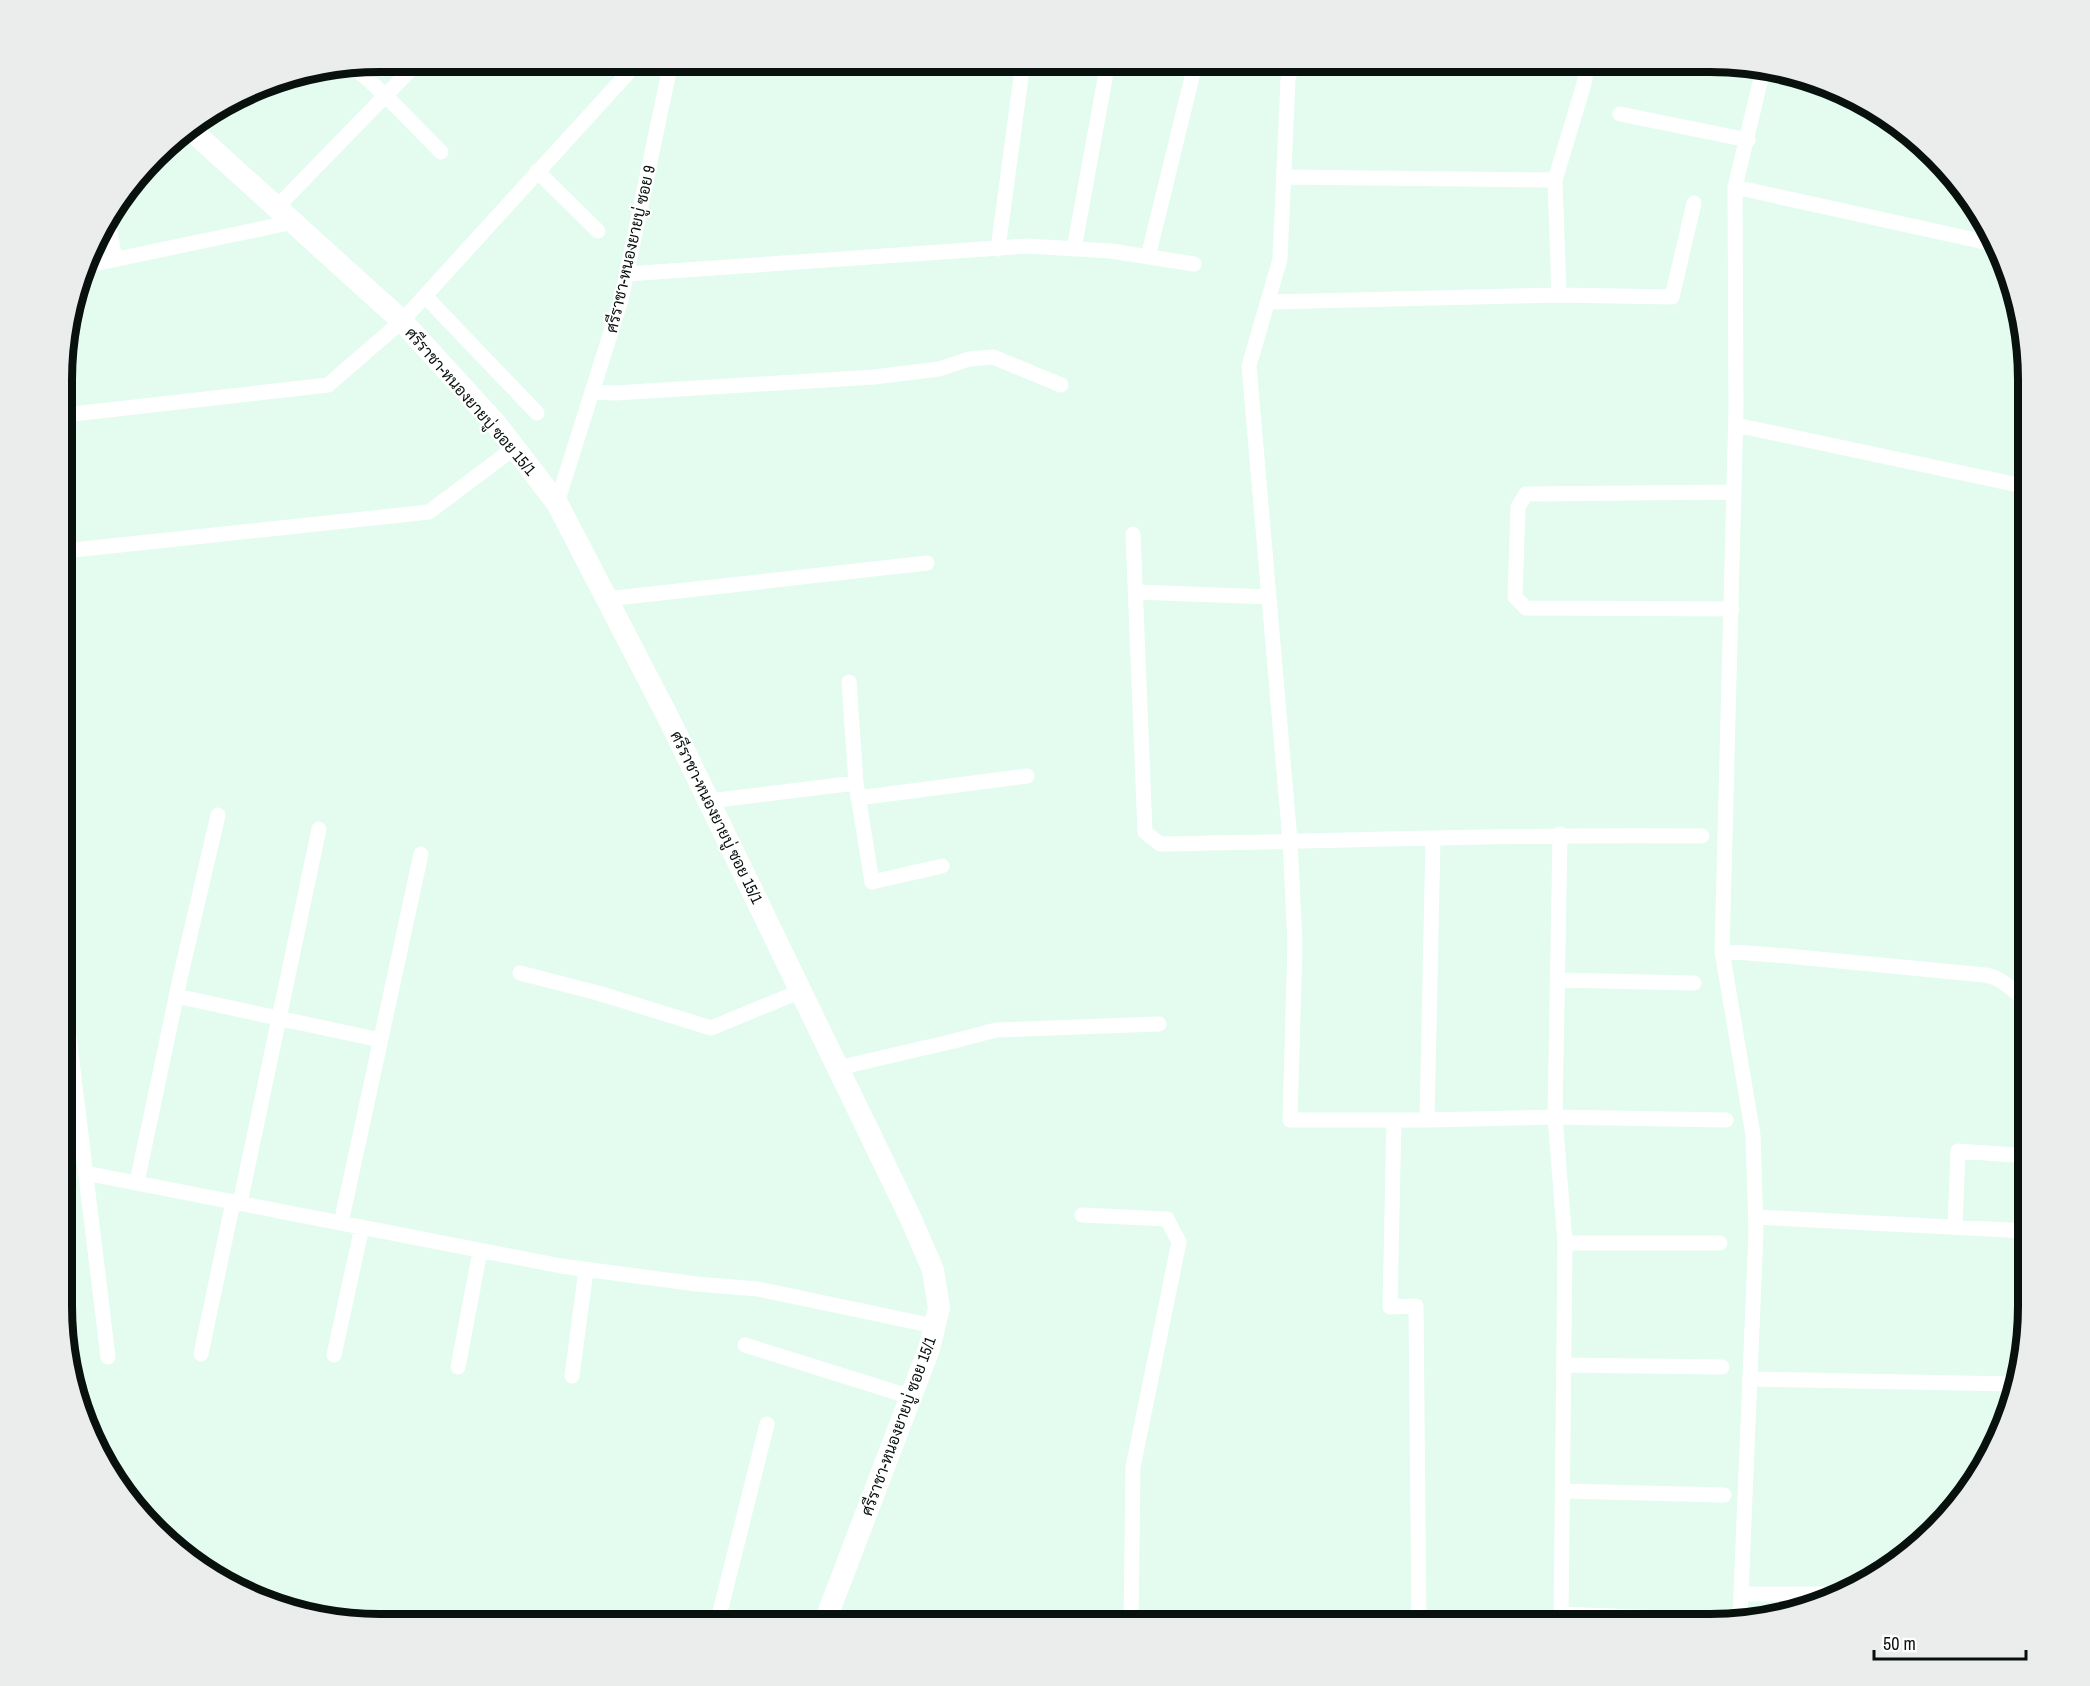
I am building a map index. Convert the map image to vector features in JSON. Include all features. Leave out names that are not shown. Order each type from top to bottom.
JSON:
[{"type":"street","points":[[94,264],[285,215],[385,95],[408,72]]},
{"type":"street","points":[[72,414],[328,384],[402,321],[426,297],[628,72]]},
{"type":"street","name":"ศรีราชา-หนองยายบู่ ซอย 9","points":[[557,502],[621,300],[668,72]]},
{"type":"street","points":[[998,249],[1022,72]]},
{"type":"street","points":[[1074,249],[1106,72]]},
{"type":"street","points":[[1148,257],[1193,72]]},
{"type":"street","points":[[1290,72],[1280,259],[1249,366],[1290,841],[1295,944],[1290,1120],[1555,1117],[1726,1120]]},
{"type":"street","points":[[1558,295],[1555,180],[1586,72]]},
{"type":"street","points":[[361,73],[441,152]]},
{"type":"street","points":[[1740,1612],[1756,1217],[1753,1135],[1722,951],[1736,425],[1735,187],[1762,77]]},
{"type":"street","points":[[1620,114],[1748,140]]},
{"type":"street","name":"ศรีราชา-หนองยายบู่ ซอย 15/1","points":[[196,134],[402,321],[496,424],[557,502],[709,801],[933,1269],[939,1308],[929,1348],[828,1614]]},
{"type":"street","points":[[537,171],[598,231]]},
{"type":"street","points":[[1284,177],[1555,180]]},
{"type":"street","points":[[1735,187],[1985,242]]},
{"type":"street","points":[[1268,302],[1558,295],[1672,297],[1694,203]]},
{"type":"street","points":[[110,232],[116,259]]},
{"type":"street","points":[[627,274],[1027,246],[1111,251],[1194,264]]},
{"type":"street","points":[[426,297],[537,413]]},
{"type":"street","points":[[592,392],[615,393],[874,377],[939,369],[969,359],[993,357],[1061,385]]},
{"type":"street","points":[[1736,425],[2018,485]]},
{"type":"street","points":[[72,550],[429,512],[514,448]]},
{"type":"street","points":[[1732,609],[1526,608],[1515,597],[1518,507],[1526,494],[1734,492]]},
{"type":"street","points":[[1133,534],[1145,832],[1160,844],[1560,834],[1702,836]]},
{"type":"street","points":[[607,599],[927,563]]},
{"type":"street","points":[[1136,592],[1269,597]]},
{"type":"street","points":[[849,682],[857,791],[872,882],[942,866]]},
{"type":"street","points":[[709,801],[1027,776]]},
{"type":"street","points":[[137,1182],[176,996],[218,815]]},
{"type":"street","points":[[201,1354],[319,829]]},
{"type":"street","points":[[1560,834],[1555,1117],[1565,1242],[1561,1614]]},
{"type":"street","points":[[1428,1120],[1432,839]]},
{"type":"street","points":[[341,1223],[421,854]]},
{"type":"street","points":[[1722,951],[1985,975],[2001,980],[2018,994]]},
{"type":"street","points":[[520,973],[598,993],[711,1028],[801,991]]},
{"type":"street","points":[[1558,980],[1694,983]]},
{"type":"street","points":[[176,996],[380,1040]]},
{"type":"street","points":[[838,1068],[996,1030],[1159,1024]]},
{"type":"street","points":[[72,1088],[108,1357]]},
{"type":"street","points":[[1394,1120],[1390,1307],[1416,1306],[1419,1614]]},
{"type":"street","points":[[1955,1227],[1958,1151],[2018,1155]]},
{"type":"street","points":[[85,1173],[480,1251],[586,1270],[758,1289],[934,1326]]},
{"type":"street","points":[[1082,1215],[1167,1219],[1179,1242],[1133,1467],[1131,1614]]},
{"type":"street","points":[[1756,1217],[2018,1230]]},
{"type":"street","points":[[334,1355],[362,1227]]},
{"type":"street","points":[[1565,1242],[1720,1243]]},
{"type":"street","points":[[458,1367],[480,1251]]},
{"type":"street","points":[[572,1376],[586,1270]]},
{"type":"street","points":[[745,1345],[910,1397]]},
{"type":"street","points":[[1564,1365],[1722,1367]]},
{"type":"street","points":[[1750,1379],[2007,1384]]},
{"type":"street","points":[[720,1614],[767,1424]]},
{"type":"street","points":[[1563,1491],[1724,1495]]},
{"type":"street","points":[[1741,1593],[1820,1594]]}]
